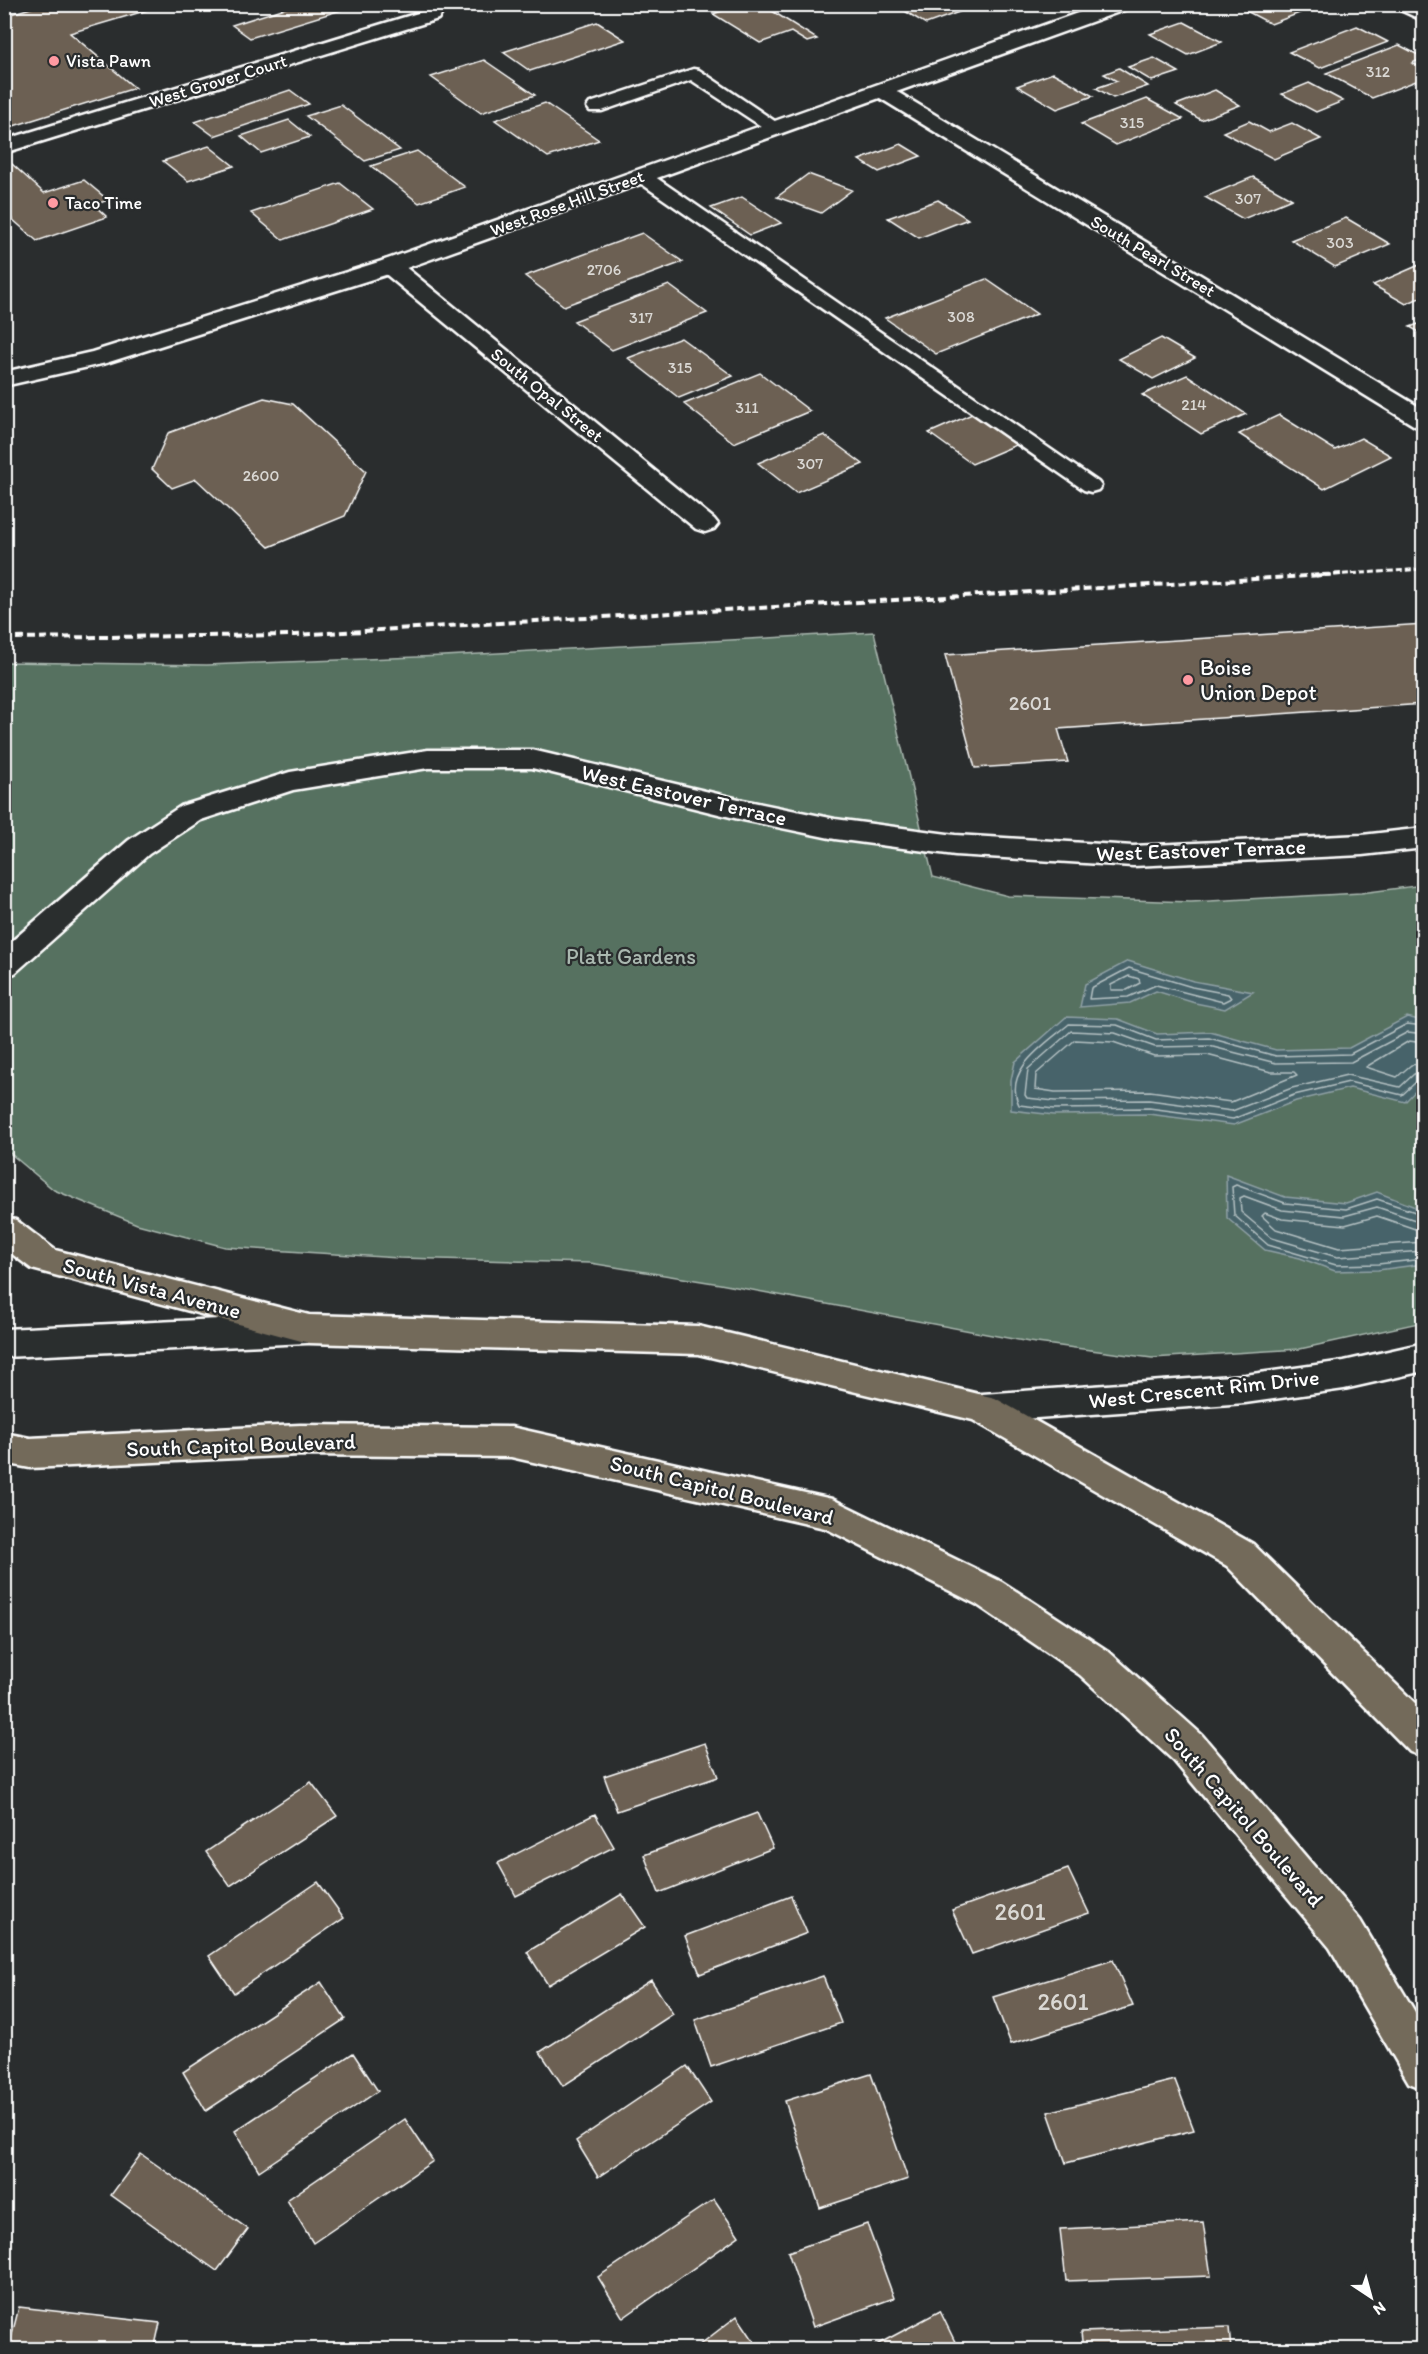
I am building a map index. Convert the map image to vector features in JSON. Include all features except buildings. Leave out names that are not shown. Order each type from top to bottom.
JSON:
[{"type":"main road","name":"South Vista Avenue","points":[[4,1229],[44,1260],[309,1329]]},
{"type":"main road","points":[[309,1329],[698,1340],[982,1408],[1240,1555],[1424,1739]]},
{"type":"main road","name":"South Capitol Boulevard","points":[[4,1448],[30,1453],[300,1440],[512,1442],[832,1514],[989,1593],[1094,1663],[1188,1748],[1345,1934],[1424,2067]]},
{"type":"street","name":"West Rose Hill Street","points":[[4,379],[98,358],[390,266],[1123,4]]},
{"type":"street","points":[[1403,4],[1424,15]]},
{"type":"street","name":"West Grover Court","points":[[4,147],[431,15]]},
{"type":"street","name":"South Pearl Street","points":[[882,91],[1424,421]]},
{"type":"street","name":"South Opal Street","points":[[390,266],[705,524]]},
{"type":"street","name":"West Eastover Terrace","points":[[4,965],[139,847],[191,813],[290,781],[428,759],[532,759],[743,810],[835,829],[956,845],[1133,856],[1362,845],[1424,838]]},
{"type":"street","points":[[4,1343],[309,1329]]},
{"type":"street","name":"West Crescent Rim Drive","points":[[982,1408],[1245,1389],[1344,1375],[1424,1357]]},
{"type":"lane","points":[[596,107],[693,74],[776,128]]},
{"type":"lane","points":[[642,176],[1091,486]]},
{"type":"green space","name":"Platt Gardens","points":[[874,632],[933,877],[1008,896],[1191,902],[1361,893],[1423,885],[1423,1322],[1300,1349],[1152,1358],[1029,1342],[720,1284],[590,1263],[399,1258],[225,1247],[137,1224],[54,1190],[5,1149],[4,662],[207,665],[444,656]]},
{"type":"water","points":[[1128,961],[1193,981],[1253,992],[1225,1009],[1156,991],[1130,1003],[1080,1007],[1085,984]]},
{"type":"water","points":[[1066,1017],[1118,1019],[1157,1034],[1210,1032],[1276,1050],[1349,1048],[1407,1017],[1423,1021],[1423,1083],[1405,1102],[1350,1088],[1296,1101],[1234,1125],[1148,1114],[1054,1115],[1011,1110],[1011,1080],[1015,1062]]},
{"type":"water","points":[[1226,1175],[1285,1197],[1346,1203],[1377,1192],[1423,1210],[1423,1264],[1378,1270],[1335,1271],[1300,1258],[1265,1250],[1227,1218]]},
{"type":"railway","points":[[1316,576],[1424,569]]},
{"type":"railway","points":[[4,638],[294,635],[1341,574]]},
{"type":"place","name":"Vista Pawn","points":[[54,61]]},
{"type":"place","name":"Taco Time","points":[[53,203]]},
{"type":"place","name":"Boise Union Depot","points":[[1188,680]]}]
